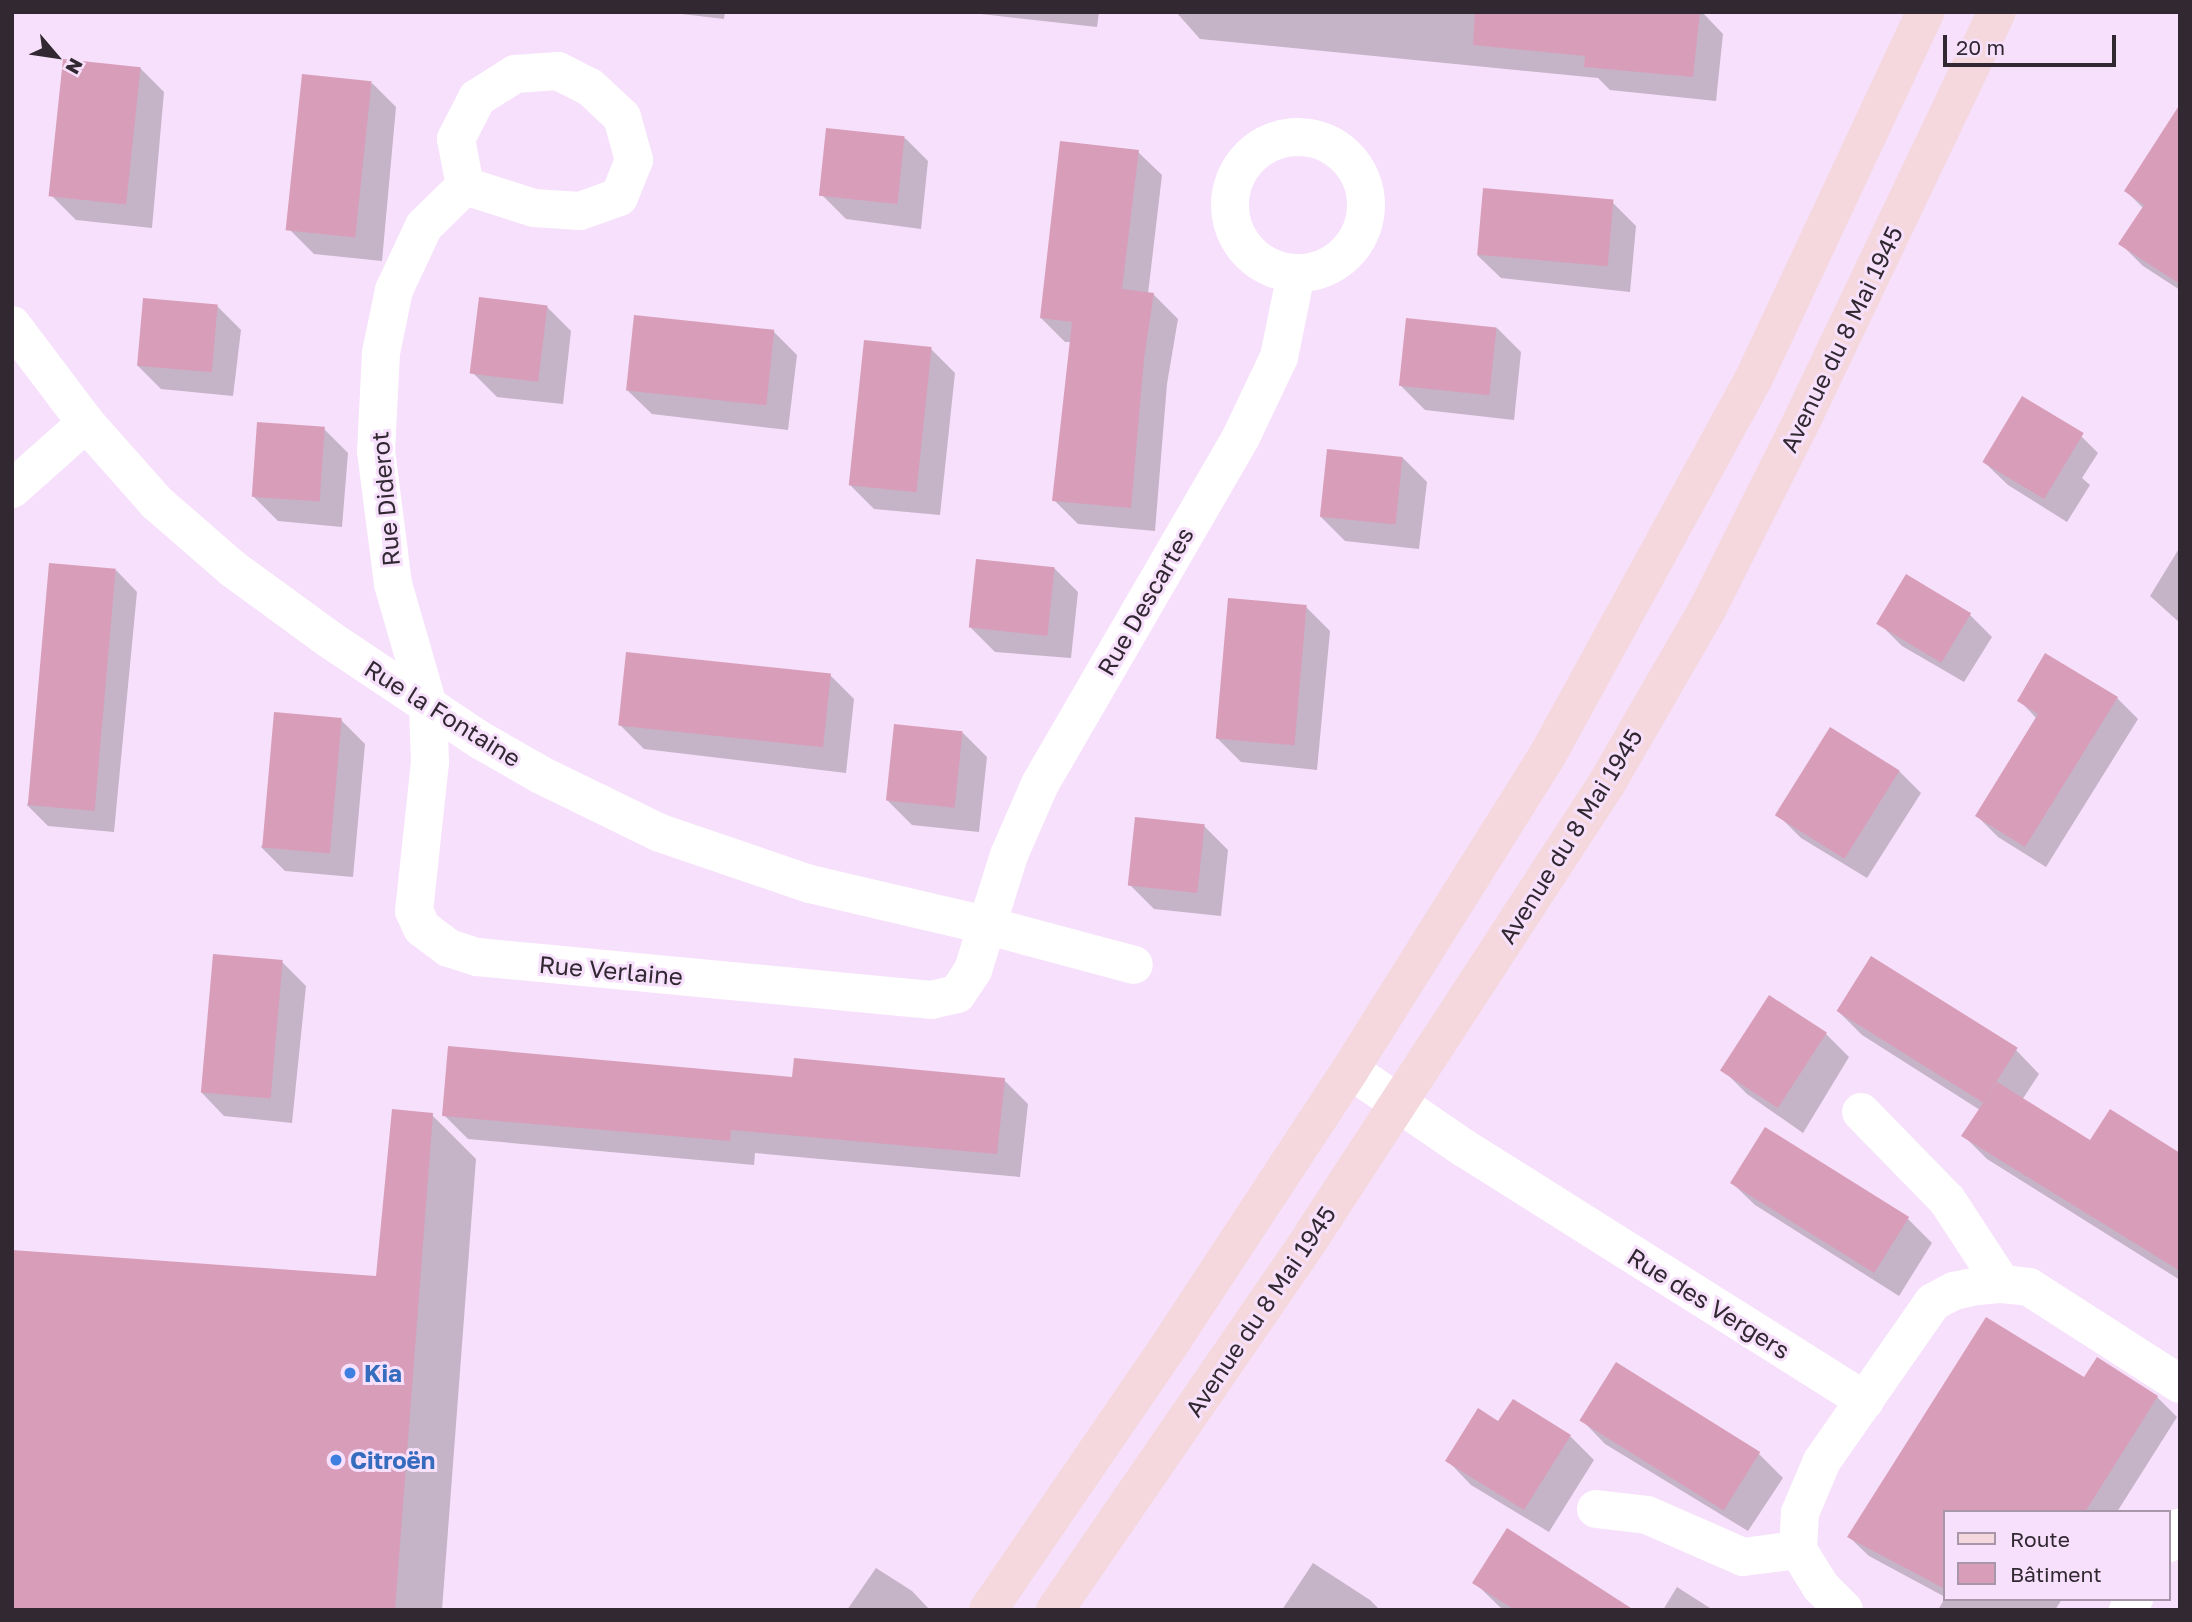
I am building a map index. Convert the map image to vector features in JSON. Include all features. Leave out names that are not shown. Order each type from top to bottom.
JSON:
[{"type":"main road","points":[[988,1610],[1174,1338],[1350,1070],[1547,756],[1753,380],[1925,12]]},
{"type":"main road","name":"Avenue du 8 Mai 1945","points":[[1055,1610],[1313,1234],[1607,783],[1708,608],[1805,414],[1997,12]]},
{"type":"street","points":[[558,71],[590,87],[622,117],[634,160],[619,197],[580,211],[534,208],[465,186],[456,139],[477,98],[515,74],[558,71]]},
{"type":"street","name":"Rue Diderot","points":[[428,705],[393,584],[377,464],[381,354],[394,290],[424,226],[465,186]]},
{"type":"street","name":"Rue Descartes","points":[[985,925],[1009,855],[1040,784],[1241,437],[1279,357],[1296,274]]},
{"type":"street","name":"Rue la Fontaine","points":[[12,325],[86,423],[157,503],[233,569],[328,639],[541,775],[660,833],[810,884],[985,925],[1134,965]]},
{"type":"street","points":[[12,489],[86,423]]},
{"type":"street","name":"Rue Verlaine","points":[[428,705],[430,762],[414,911],[422,928],[449,948],[477,957],[931,1000],[957,993],[973,970],[985,925]]},
{"type":"street","name":"Rue des Vergers","points":[[1350,1070],[1464,1148],[1865,1401]]},
{"type":"street","points":[[1861,1112],[1947,1200],[2002,1283]]},
{"type":"street","points":[[1844,1610],[1821,1587],[1798,1550],[1800,1513],[1822,1461],[1934,1302],[1954,1291],[2002,1283],[2029,1287],[2180,1384]]},
{"type":"street","points":[[1596,1509],[1647,1515],[1743,1556],[1798,1550]]},
{"type":"building","points":[[1475,12],[1700,12],[1693,77],[1584,67],[1585,56],[1473,45]]},
{"type":"building","points":[[63,59],[141,67],[126,204],[49,196]]},
{"type":"building","points":[[302,74],[372,81],[355,237],[286,230]]},
{"type":"building","points":[[2180,104],[2180,284],[2118,244],[2144,205],[2124,191]]},
{"type":"building","points":[[826,128],[905,136],[897,204],[819,196]]},
{"type":"building","points":[[1060,141],[1139,150],[1122,289],[1154,293],[1144,359],[1131,508],[1052,501],[1072,322],[1040,318]]},
{"type":"building","points":[[1483,188],[1614,199],[1608,266],[1477,255]]},
{"type":"building","points":[[479,297],[547,305],[538,382],[470,373]]},
{"type":"building","points":[[143,298],[218,305],[212,372],[137,366]]},
{"type":"building","points":[[634,315],[774,330],[766,405],[626,391]]},
{"type":"building","points":[[1406,318],[1497,328],[1489,395],[1399,386]]},
{"type":"building","points":[[864,340],[932,347],[916,492],[849,485]]},
{"type":"building","points":[[2022,396],[2084,433],[2044,499],[1982,462]]},
{"type":"building","points":[[257,422],[325,427],[320,502],[252,497]]},
{"type":"building","points":[[1327,449],[1403,457],[1395,525],[1320,517]]},
{"type":"building","points":[[976,559],[1055,567],[1047,636],[969,628]]},
{"type":"building","points":[[49,563],[116,569],[95,811],[28,805]]},
{"type":"building","points":[[1906,574],[1971,613],[1941,663],[1876,624]]},
{"type":"building","points":[[1228,598],[1307,605],[1294,745],[1216,738]]},
{"type":"building","points":[[626,652],[831,674],[823,747],[618,726]]},
{"type":"building","points":[[2045,653],[2118,697],[2025,847],[1975,816],[2038,714],[2017,701]]},
{"type":"building","points":[[274,712],[342,718],[330,853],[262,847]]},
{"type":"building","points":[[894,724],[963,731],[955,808],[886,801]]},
{"type":"building","points":[[1830,727],[1900,770],[1844,859],[1775,815]]},
{"type":"building","points":[[1135,817],[1205,824],[1197,893],[1128,886]]},
{"type":"building","points":[[213,954],[283,960],[271,1099],[201,1092]]},
{"type":"building","points":[[1871,956],[2018,1048],[1983,1103],[1837,1011]]},
{"type":"building","points":[[1769,995],[1827,1033],[1778,1108],[1720,1070]]},
{"type":"building","points":[[448,1046],[792,1077],[794,1058],[1005,1078],[997,1154],[731,1130],[730,1141],[442,1116]]},
{"type":"building","points":[[1997,1082],[2090,1140],[2110,1109],[2180,1153],[2180,1271],[1961,1136]]},
{"type":"building","points":[[392,1109],[433,1113],[395,1610],[12,1610],[12,1250],[376,1276]]},
{"type":"building","points":[[1765,1127],[1909,1217],[1874,1273],[1730,1183]]},
{"type":"building","points":[[1986,1317],[2084,1377],[2097,1357],[2158,1396],[2086,1510],[1944,1510],[1944,1588],[1847,1537]]},
{"type":"building","points":[[1616,1362],[1760,1452],[1724,1511],[1579,1421]]},
{"type":"building","points":[[1513,1399],[1571,1435],[1524,1510],[1445,1461],[1478,1408],[1498,1421]]},
{"type":"building","points":[[1507,1528],[1634,1610],[1515,1610],[1472,1583]]},
{"type":"place","name":"Kia","points":[[350,1373]]},
{"type":"place","name":"Citroën","points":[[336,1460]]}]
